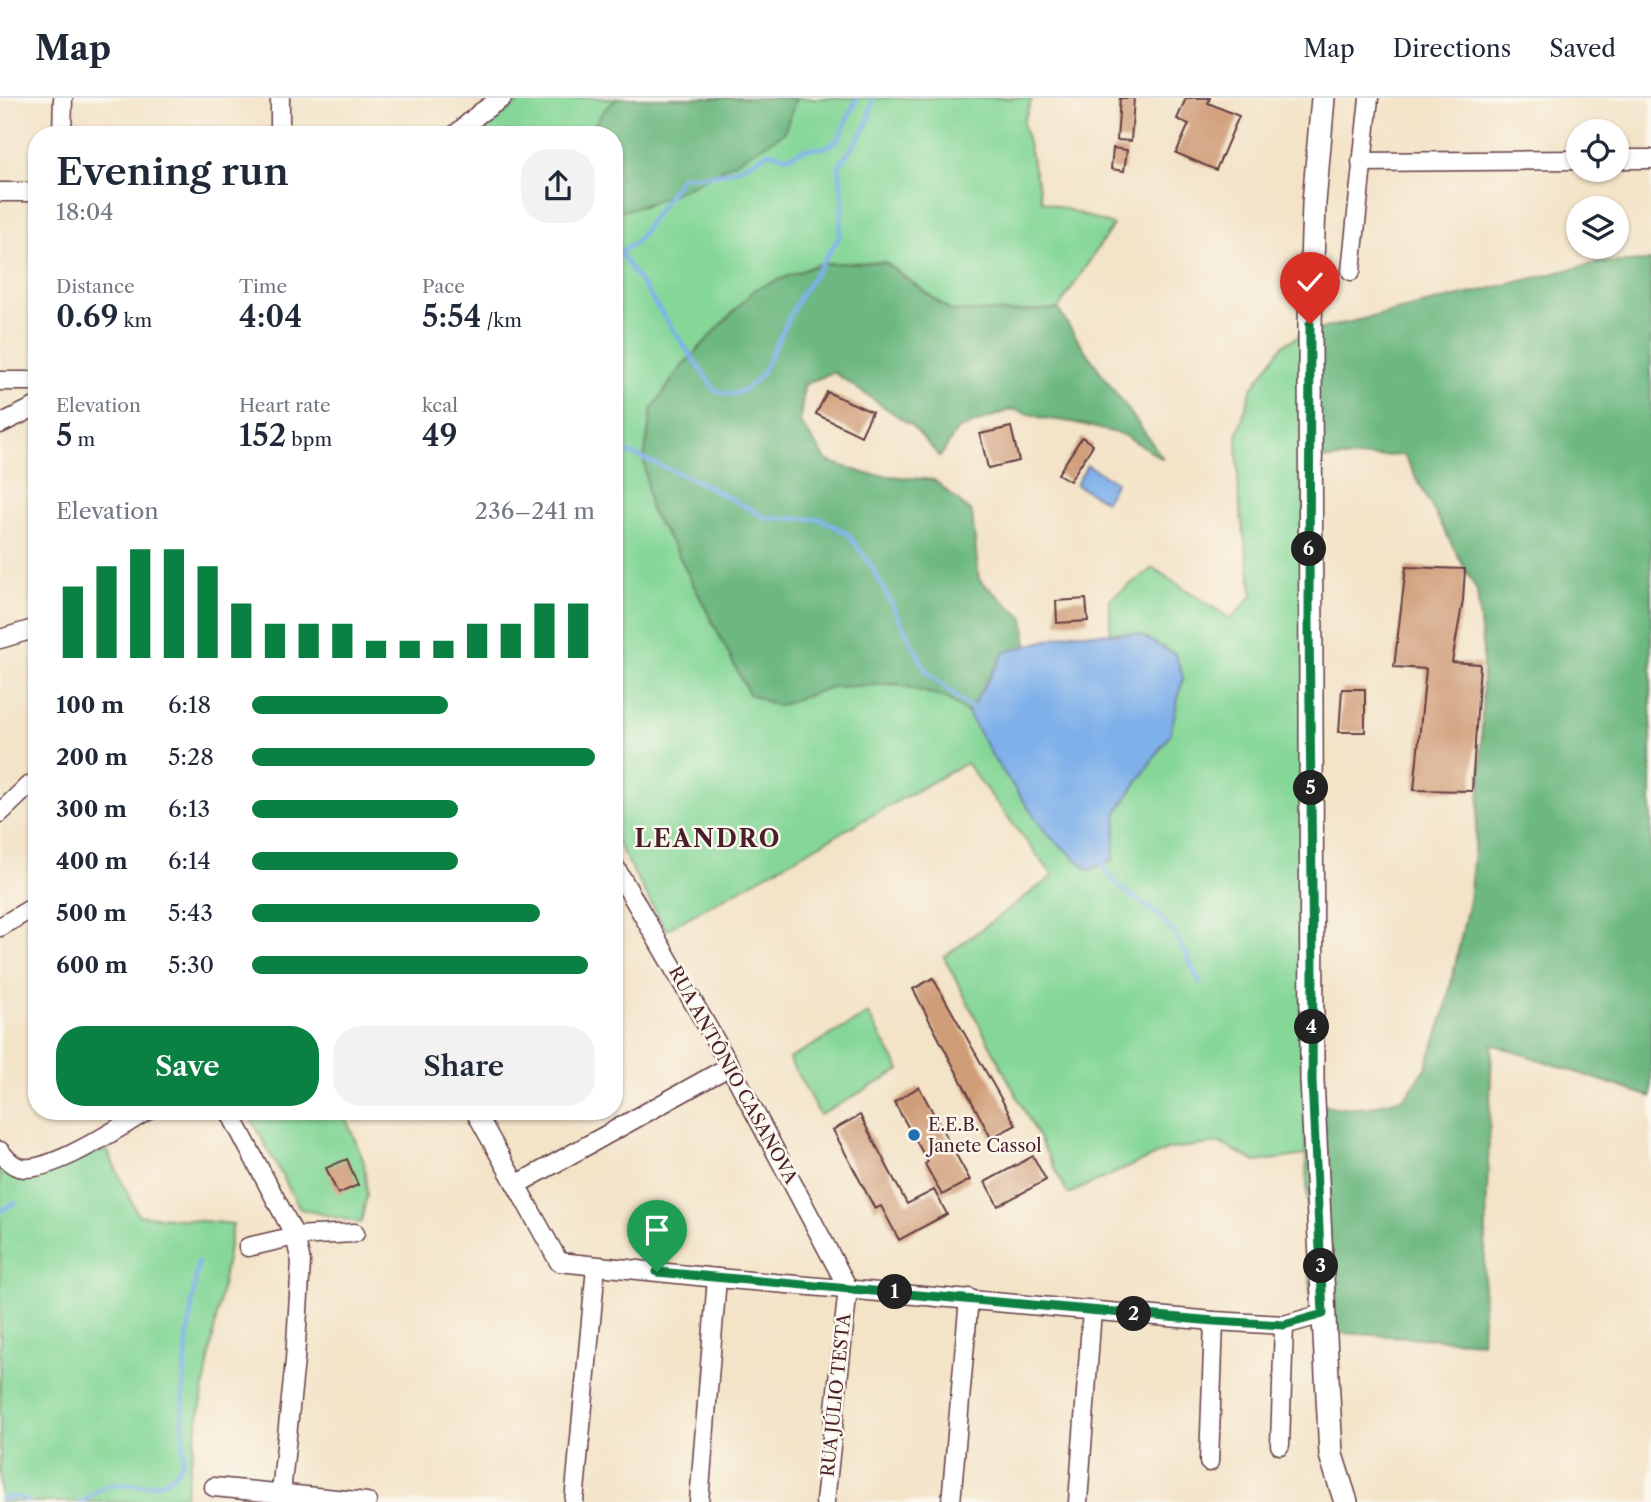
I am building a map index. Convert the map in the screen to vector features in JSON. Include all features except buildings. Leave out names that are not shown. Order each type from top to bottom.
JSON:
[{"type":"main road","points":[[1323,98],[1314,203],[1309,462],[1312,1080],[1331,1455],[1346,1502]]},
{"type":"street","points":[[62,126],[63,98]]},
{"type":"street","points":[[280,98],[280,126]]},
{"type":"street","points":[[462,126],[479,106],[502,98]]},
{"type":"street","points":[[1351,271],[1368,98]]},
{"type":"street","points":[[1629,159],[1651,159]]},
{"type":"street","points":[[1361,162],[1566,160]]},
{"type":"street","points":[[0,192],[28,192]]},
{"type":"street","points":[[0,381],[28,381]]},
{"type":"street","points":[[0,424],[28,410]]},
{"type":"street","points":[[0,639],[28,631]]},
{"type":"street","points":[[0,813],[28,789]]},
{"type":"street","name":"RUA ANTÔNIO CASANOVA","points":[[623,880],[730,1066],[848,1288]]},
{"type":"street","points":[[0,927],[28,910]]},
{"type":"street","points":[[516,1185],[730,1066]]},
{"type":"street","points":[[0,1151],[15,1166],[26,1168],[46,1164],[72,1155],[132,1120]]},
{"type":"street","points":[[234,1120],[295,1236],[301,1262],[295,1360],[281,1493]]},
{"type":"street","points":[[480,1120],[559,1262],[1214,1321],[1284,1325],[1323,1314]]},
{"type":"street","points":[[248,1247],[295,1236],[355,1233]]},
{"type":"street","points":[[575,1502],[596,1267]]},
{"type":"street","points":[[699,1502],[718,1278]]},
{"type":"street","name":"RUA JÚLIO TESTA","points":[[825,1502],[848,1288]]},
{"type":"street","points":[[951,1502],[969,1298]]},
{"type":"street","points":[[1078,1502],[1092,1310]]},
{"type":"street","points":[[1209,1462],[1214,1321]]},
{"type":"street","points":[[1280,1445],[1284,1325]]},
{"type":"street","points":[[214,1487],[367,1502]]},
{"type":"green space","points":[[524,98],[618,98],[604,110],[593,126],[488,126]]},
{"type":"green space","points":[[618,98],[796,98],[784,133],[682,190],[623,211],[623,126],[593,126],[604,110]]},
{"type":"green space","points":[[796,98],[1032,98],[1023,123],[1042,201],[1113,225],[1058,309],[1012,312],[951,311],[885,262],[819,264],[755,289],[650,510],[676,550],[749,694],[778,706],[831,687],[897,684],[946,698],[968,713],[994,759],[1047,834],[1113,860],[1117,812],[1170,734],[1138,634],[1110,633],[1110,599],[1153,568],[1231,619],[1253,595],[1239,502],[1237,436],[1252,388],[1283,345],[1304,333],[1306,1155],[1256,1162],[1220,1143],[1169,1149],[1068,1194],[944,957],[1053,876],[966,763],[666,930],[623,853],[623,211],[647,205],[784,133]]},
{"type":"green space","points":[[1651,261],[1651,1097],[1492,1044],[1482,1342],[1312,1331],[1304,1096],[1329,1107],[1367,1108],[1405,1097],[1426,1068],[1445,1011],[1469,901],[1481,782],[1483,652],[1477,591],[1404,455],[1303,460],[1304,333],[1597,263]]},
{"type":"green space","points":[[884,262],[951,311],[1012,312],[1058,309],[1163,459],[1124,435],[1012,409],[957,430],[940,457],[912,426],[833,372],[804,385],[800,422],[827,461],[867,474],[934,480],[972,513],[979,580],[1024,618],[1027,646],[1005,652],[968,713],[946,698],[897,684],[831,687],[778,706],[749,694],[676,550],[650,510],[644,459],[652,409],[681,367],[755,289],[819,264]]},
{"type":"green space","points":[[868,1014],[900,1070],[820,1115],[789,1059]]},
{"type":"green space","points":[[252,1120],[347,1120],[364,1162],[367,1194],[361,1223],[300,1209]]},
{"type":"green space","points":[[107,1150],[138,1215],[233,1224],[185,1495],[153,1502],[0,1502],[0,1155],[25,1172]]},
{"type":"water","points":[[1087,465],[1116,482],[1105,501],[1076,485]]},
{"type":"water","points":[[1072,633],[1138,634],[1175,654],[1183,677],[1170,734],[1117,812],[1113,860],[1089,870],[1047,834],[994,759],[968,713],[1005,652]]},
{"type":"waterway","points":[[623,250],[636,242],[682,176],[727,172],[769,152],[788,157],[805,149],[824,148],[838,140],[857,98]]},
{"type":"waterway","points":[[623,257],[714,389],[728,394],[745,389],[761,375],[800,296],[839,238],[843,201],[839,166],[867,125],[873,98]]},
{"type":"waterway","points":[[623,453],[630,453],[697,481],[767,518],[821,519],[848,534],[871,565],[927,672],[963,703],[977,711]]},
{"type":"waterway","points":[[1102,861],[1113,880],[1156,913],[1170,928],[1200,983]]},
{"type":"waterway","points":[[0,1211],[15,1203]]},
{"type":"waterway","points":[[79,1502],[111,1485],[157,1484],[174,1474],[181,1464],[184,1452],[185,1366],[198,1262]]},
{"type":"waterway","points":[[0,1498],[16,1497],[28,1502]]},
{"type":"place","name":"E.E.B. Janete Cassol","points":[[914,1135]]},
{"type":"district","name":"LEANDRO","points":[[708,839]]},
{"type":"route","points":[[657,1272],[1214,1321],[1284,1325],[1323,1314],[1312,1080],[1310,324]]}]
